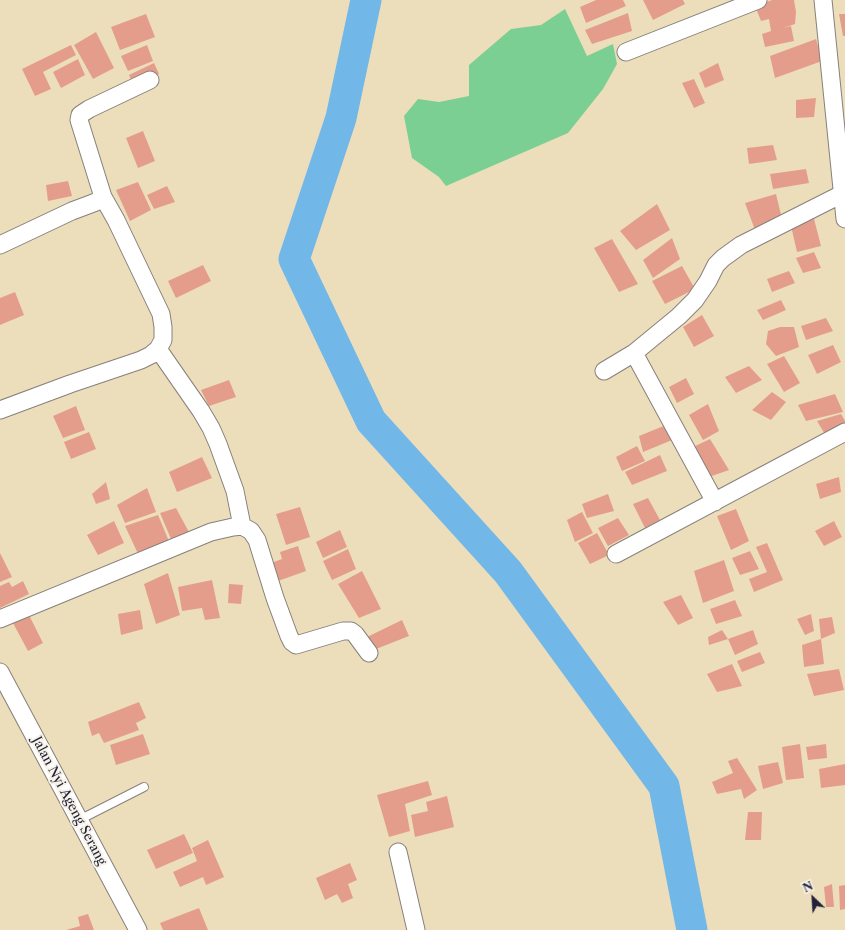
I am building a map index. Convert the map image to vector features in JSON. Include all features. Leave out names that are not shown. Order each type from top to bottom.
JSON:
[{"type":"street","points":[[626,52],[758,0]]},
{"type":"street","points":[[823,0],[845,219]]},
{"type":"street","points":[[0,410],[151,356],[158,349],[163,340],[164,327],[160,314],[116,220],[103,197],[78,120],[80,115],[89,109],[150,80]]},
{"type":"street","points":[[604,371],[634,353],[679,316],[695,300],[716,265],[723,258],[741,245],[842,194]]},
{"type":"street","points":[[0,244],[72,211],[96,202],[103,197]]},
{"type":"street","points":[[158,349],[211,428],[235,491],[242,526]]},
{"type":"street","points":[[634,353],[715,502]]},
{"type":"street","points":[[616,554],[845,432]]},
{"type":"street","points":[[0,619],[211,532],[242,526],[251,531],[257,540],[275,598],[292,642],[296,645],[343,631],[351,631],[356,634],[369,653]]},
{"type":"street","name":"Jalan Nyi Ageng Serang","points":[[0,672],[138,930]]},
{"type":"street","points":[[398,852],[416,930]]},
{"type":"lane","points":[[79,820],[144,787]]},
{"type":"green space","points":[[565,9],[587,56],[613,44],[617,64],[603,89],[568,133],[446,186],[439,177],[412,158],[404,116],[418,99],[439,102],[469,96],[469,65],[511,29],[541,25]]},
{"type":"building","points":[[596,0],[623,0],[626,6],[586,23],[580,7]]},
{"type":"building","points":[[643,0],[683,0],[685,4],[653,20]]},
{"type":"building","points":[[772,0],[794,0],[796,12],[795,24],[783,28],[791,26],[794,41],[765,47],[762,34],[771,31],[769,19],[761,21],[755,6]]},
{"type":"building","points":[[628,13],[632,31],[592,44],[585,30]]},
{"type":"building","points":[[146,14],[155,37],[120,50],[111,27]]},
{"type":"building","points":[[839,14],[845,14],[845,36],[843,36]]},
{"type":"building","points":[[96,32],[114,68],[93,79],[74,45]]},
{"type":"building","points":[[816,39],[822,61],[775,78],[770,56]]},
{"type":"building","points":[[71,45],[76,55],[43,72],[51,89],[35,96],[22,69]]},
{"type":"building","points":[[147,45],[153,61],[128,71],[121,56]]},
{"type":"building","points":[[78,59],[85,75],[61,88],[53,72]]},
{"type":"building","points":[[154,63],[159,74],[134,86],[129,75]]},
{"type":"building","points":[[718,63],[724,80],[705,88],[699,73]]},
{"type":"building","points":[[694,79],[705,103],[694,108],[682,83]]},
{"type":"building","points":[[816,98],[814,117],[796,118],[796,100]]},
{"type":"building","points":[[143,131],[155,161],[138,168],[126,138]]},
{"type":"building","points":[[773,145],[777,160],[749,164],[747,148]]},
{"type":"building","points":[[806,169],[809,183],[773,189],[770,174]]},
{"type":"building","points":[[68,181],[72,196],[48,201],[46,185]]},
{"type":"building","points":[[138,182],[151,210],[130,221],[116,190]]},
{"type":"building","points":[[167,186],[175,202],[154,209],[147,195]]},
{"type":"building","points":[[776,194],[782,219],[755,230],[745,203]]},
{"type":"building","points":[[657,204],[670,230],[636,250],[620,231]]},
{"type":"building","points":[[813,215],[821,246],[797,252],[791,226]]},
{"type":"building","points":[[672,238],[680,259],[653,278],[643,260]]},
{"type":"building","points":[[612,239],[638,284],[619,292],[594,248]]},
{"type":"building","points":[[814,252],[821,268],[803,273],[796,258]]},
{"type":"building","points":[[203,265],[211,281],[176,298],[168,281]]},
{"type":"building","points":[[682,266],[695,289],[665,304],[652,281]]},
{"type":"building","points":[[789,271],[795,283],[772,292],[767,279]]},
{"type":"building","points":[[15,292],[24,315],[0,325],[0,298]]},
{"type":"building","points":[[781,300],[786,310],[763,320],[757,310]]},
{"type":"building","points":[[702,315],[714,336],[694,347],[683,327]]},
{"type":"building","points":[[826,318],[833,331],[806,340],[801,326]]},
{"type":"building","points":[[780,327],[794,327],[799,347],[776,356],[766,344],[768,331]]},
{"type":"building","points":[[833,345],[841,362],[817,374],[808,355]]},
{"type":"building","points":[[784,356],[800,383],[784,392],[767,364]]},
{"type":"building","points":[[749,366],[762,380],[736,393],[725,377]]},
{"type":"building","points":[[686,378],[694,394],[677,403],[669,387]]},
{"type":"building","points":[[229,380],[236,397],[209,406],[201,390]]},
{"type":"building","points":[[772,392],[786,402],[771,420],[752,410]]},
{"type":"building","points":[[835,394],[843,412],[806,421],[798,405]]},
{"type":"building","points":[[708,404],[719,431],[703,440],[689,415]]},
{"type":"building","points":[[76,406],[85,430],[63,438],[53,416]]},
{"type":"building","points":[[841,414],[845,421],[845,428],[826,436],[817,421]]},
{"type":"building","points":[[671,423],[677,438],[643,452],[639,436]]},
{"type":"building","points":[[89,432],[96,449],[71,459],[64,442]]},
{"type":"building","points":[[710,439],[729,470],[706,478],[691,448]]},
{"type":"building","points":[[637,446],[645,461],[622,471],[616,457]]},
{"type":"building","points":[[660,455],[667,471],[632,485],[625,472]]},
{"type":"building","points":[[202,457],[212,478],[177,492],[169,472]]},
{"type":"building","points":[[839,477],[841,492],[820,499],[816,484]]},
{"type":"building","points":[[106,482],[110,499],[96,504],[92,494]]},
{"type":"building","points":[[147,488],[156,512],[125,523],[117,505]]},
{"type":"building","points":[[608,494],[614,511],[587,518],[582,504]]},
{"type":"building","points":[[648,498],[660,520],[645,528],[633,504]]},
{"type":"building","points":[[300,507],[310,537],[286,545],[276,514]]},
{"type":"building","points":[[176,508],[189,532],[171,539],[160,513]]},
{"type":"building","points":[[736,509],[749,541],[731,550],[717,516]]},
{"type":"building","points":[[582,512],[593,533],[575,542],[567,520]]},
{"type":"building","points":[[158,515],[171,546],[140,558],[125,526]]},
{"type":"building","points":[[618,518],[629,535],[608,546],[598,528]]},
{"type":"building","points":[[114,521],[124,543],[98,555],[87,535]]},
{"type":"building","points":[[834,521],[842,537],[824,546],[815,531]]},
{"type":"building","points":[[340,530],[347,547],[323,558],[316,542]]},
{"type":"building","points":[[597,533],[609,555],[590,564],[578,543]]},
{"type":"building","points":[[767,543],[783,580],[754,592],[749,579],[767,572],[756,547]]},
{"type":"building","points":[[298,546],[306,571],[278,581],[271,563],[282,559],[280,552]]},
{"type":"building","points":[[348,549],[356,569],[332,580],[323,561]]},
{"type":"building","points":[[750,551],[759,569],[740,575],[732,558]]},
{"type":"building","points":[[0,553],[12,577],[0,582]]},
{"type":"building","points":[[724,560],[734,591],[703,603],[694,571]]},
{"type":"building","points":[[362,571],[381,609],[359,618],[338,584]]},
{"type":"building","points":[[168,573],[180,615],[156,624],[144,584]]},
{"type":"building","points":[[212,580],[220,618],[205,620],[202,608],[182,611],[178,587]]},
{"type":"building","points":[[23,581],[29,594],[0,608],[0,586],[9,582],[12,587]]},
{"type":"building","points":[[229,584],[243,585],[241,604],[228,603]]},
{"type":"building","points":[[681,595],[693,618],[678,625],[663,602]]},
{"type":"building","points":[[735,600],[742,616],[716,624],[710,609]]},
{"type":"building","points":[[140,610],[143,629],[121,635],[118,614]]},
{"type":"building","points":[[811,614],[814,631],[805,635],[797,619]]},
{"type":"building","points":[[29,615],[43,643],[28,651],[13,623]]},
{"type":"building","points":[[832,617],[835,633],[821,639],[819,619]]},
{"type":"building","points":[[402,620],[409,636],[371,651],[365,638]]},
{"type":"building","points":[[722,630],[728,639],[709,645],[708,637]]},
{"type":"building","points":[[753,630],[758,644],[735,655],[728,639]]},
{"type":"building","points":[[821,639],[824,664],[804,667],[802,645]]},
{"type":"building","points":[[760,652],[765,663],[742,672],[737,661]]},
{"type":"building","points":[[732,664],[742,686],[717,692],[707,674]]},
{"type":"building","points":[[839,669],[844,690],[814,696],[807,674]]},
{"type":"building","points":[[139,702],[146,718],[136,723],[139,730],[104,743],[99,733],[92,736],[88,722]]},
{"type":"building","points":[[143,734],[150,754],[116,765],[110,745]]},
{"type":"building","points":[[800,744],[804,778],[786,780],[782,747]]},
{"type":"building","points":[[826,744],[827,758],[808,760],[806,747]]},
{"type":"building","points":[[737,758],[757,790],[744,799],[741,789],[717,794],[712,782],[733,773],[728,761]]},
{"type":"building","points":[[778,762],[783,783],[763,789],[758,766]]},
{"type":"building","points":[[845,764],[845,785],[821,788],[819,769]]},
{"type":"building","points":[[428,781],[432,795],[405,804],[410,831],[389,837],[377,795]]},
{"type":"building","points":[[447,796],[454,827],[415,837],[411,815],[428,811],[426,802]]},
{"type":"building","points":[[748,812],[762,812],[761,840],[745,840]]},
{"type":"building","points":[[184,834],[193,853],[156,869],[147,850]]},
{"type":"building","points":[[208,840],[224,877],[206,885],[203,877],[180,887],[173,872],[197,861],[192,848]]},
{"type":"building","points":[[350,863],[357,880],[348,884],[353,898],[342,903],[337,894],[325,900],[316,878]]},
{"type":"building","points":[[832,884],[834,907],[826,907],[824,887]]},
{"type":"building","points":[[845,885],[845,909],[840,910],[839,886]]},
{"type":"building","points":[[199,908],[208,930],[163,930],[160,923]]},
{"type":"building","points":[[88,914],[94,930],[66,930],[80,926],[78,917]]},
{"type":"waterway","points":[[366,0],[341,118],[294,259],[371,421],[508,572],[664,786],[692,930]]}]
